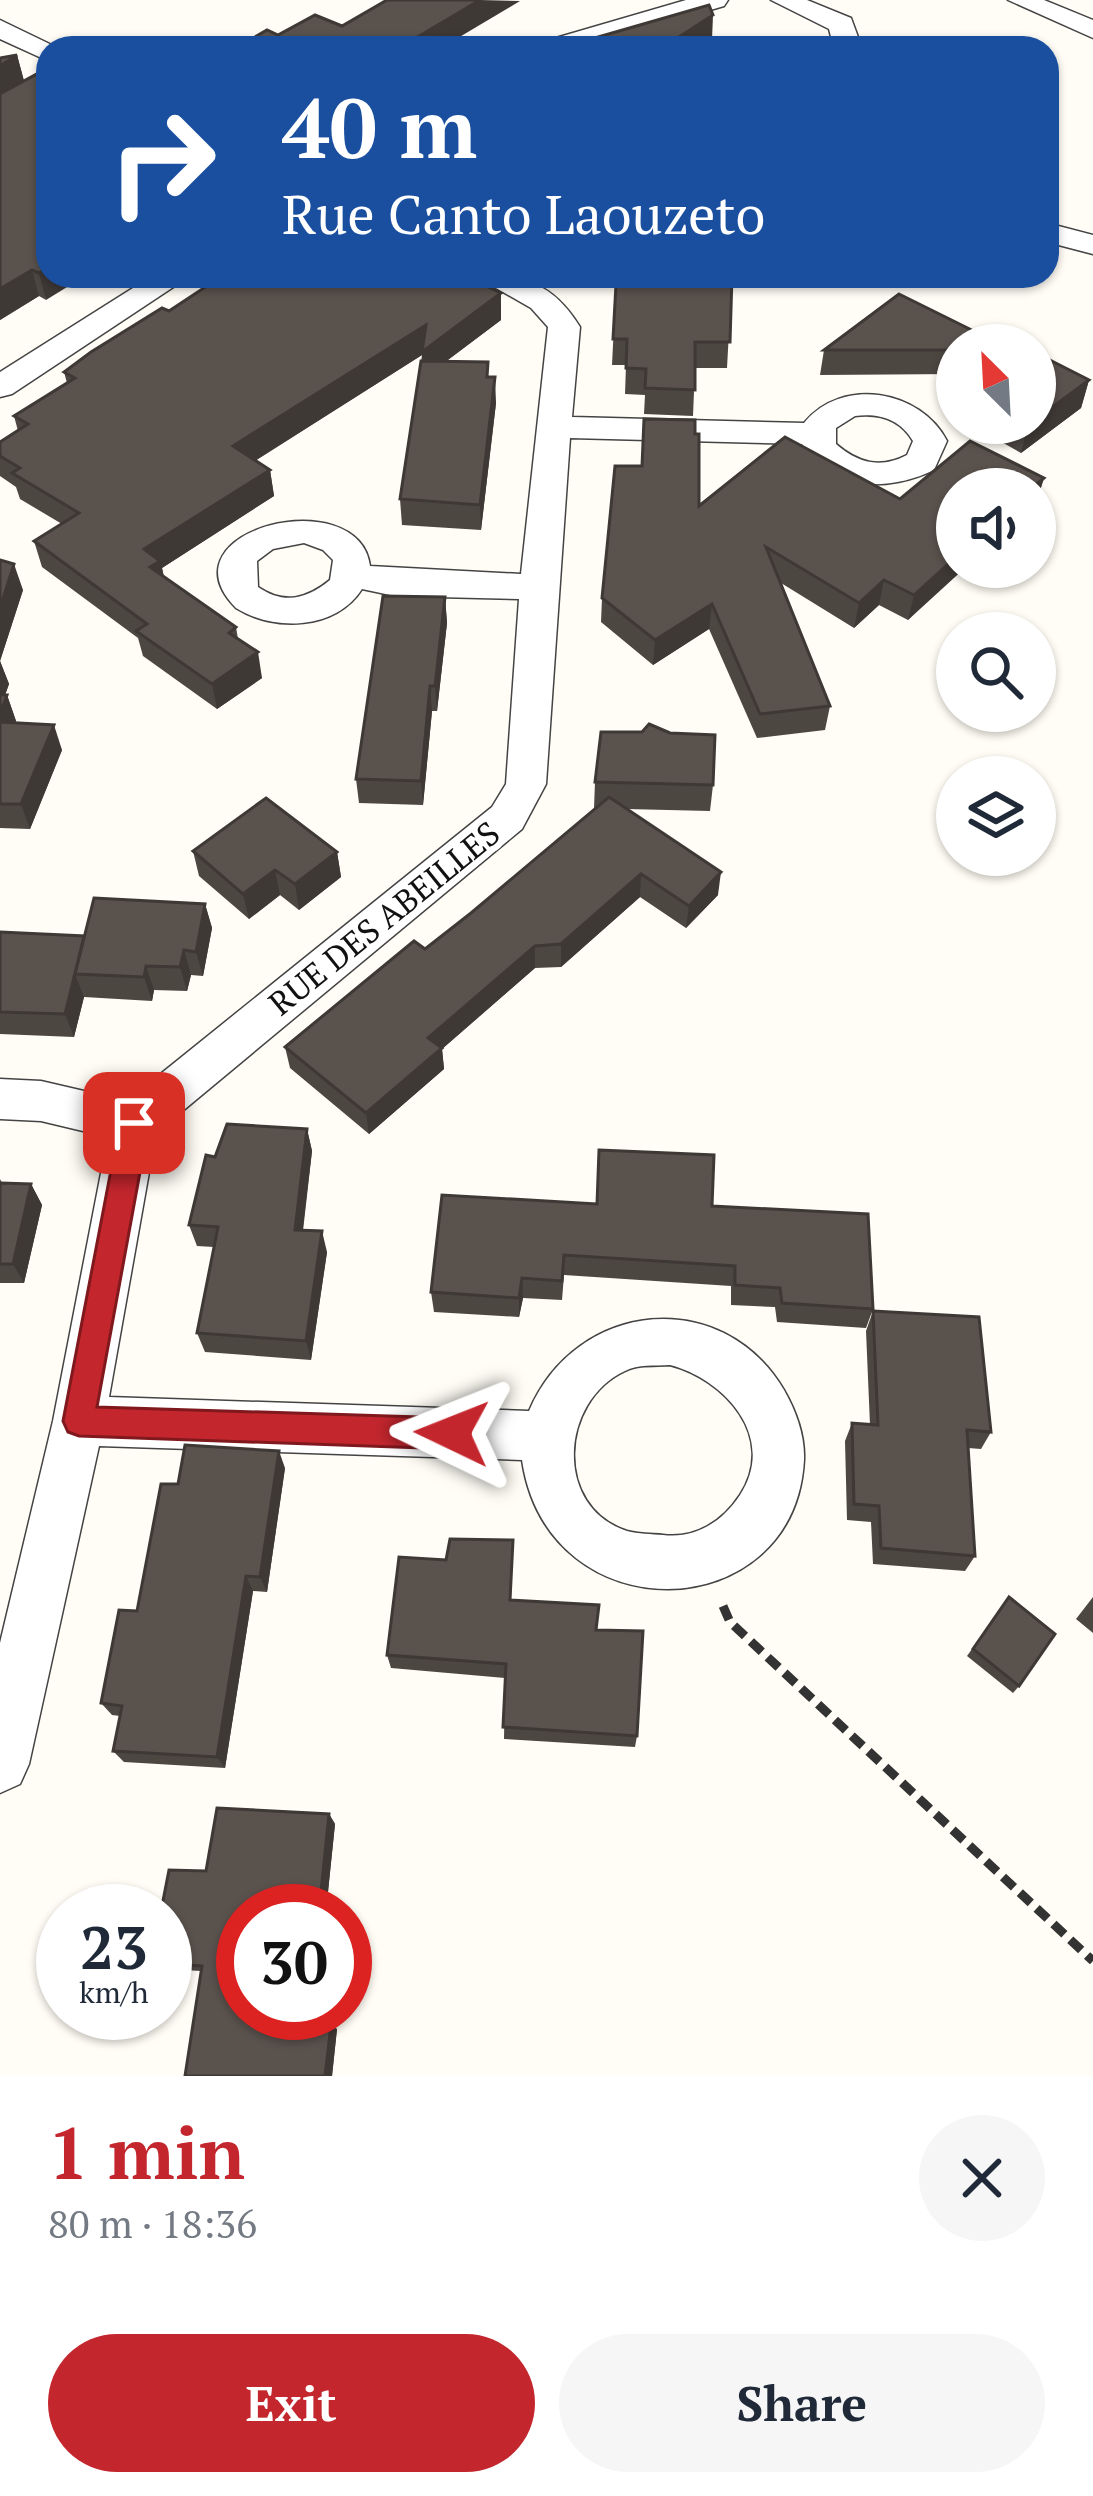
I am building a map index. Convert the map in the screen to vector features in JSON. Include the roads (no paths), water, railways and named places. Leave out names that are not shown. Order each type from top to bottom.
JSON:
[{"type":"street","points":[[593,36],[715,0]]},
{"type":"street","points":[[784,0],[841,24],[844,36]]},
{"type":"street","points":[[1022,0],[1093,30]]},
{"type":"street","points":[[0,28],[36,47]]},
{"type":"street","points":[[1059,235],[1093,245]]},
{"type":"street","points":[[0,387],[155,288]]},
{"type":"street","name":"RUE DES ABEILLES","points":[[134,1123],[507,818],[526,784],[538,586],[564,326],[555,309],[518,288]]},
{"type":"street","points":[[555,427],[817,434]]},
{"type":"street","points":[[354,575],[395,583],[538,586]]},
{"type":"street","points":[[0,1099],[41,1100],[134,1123],[79,1421],[0,1764]]},
{"type":"street","points":[[670,1342],[712,1353],[748,1380],[772,1417],[779,1460],[770,1502],[743,1538],[704,1561],[656,1567],[609,1553],[571,1522],[549,1481],[545,1436],[559,1396],[588,1364],[627,1345],[670,1342]]},
{"type":"street","points":[[79,1421],[545,1436]]}]
